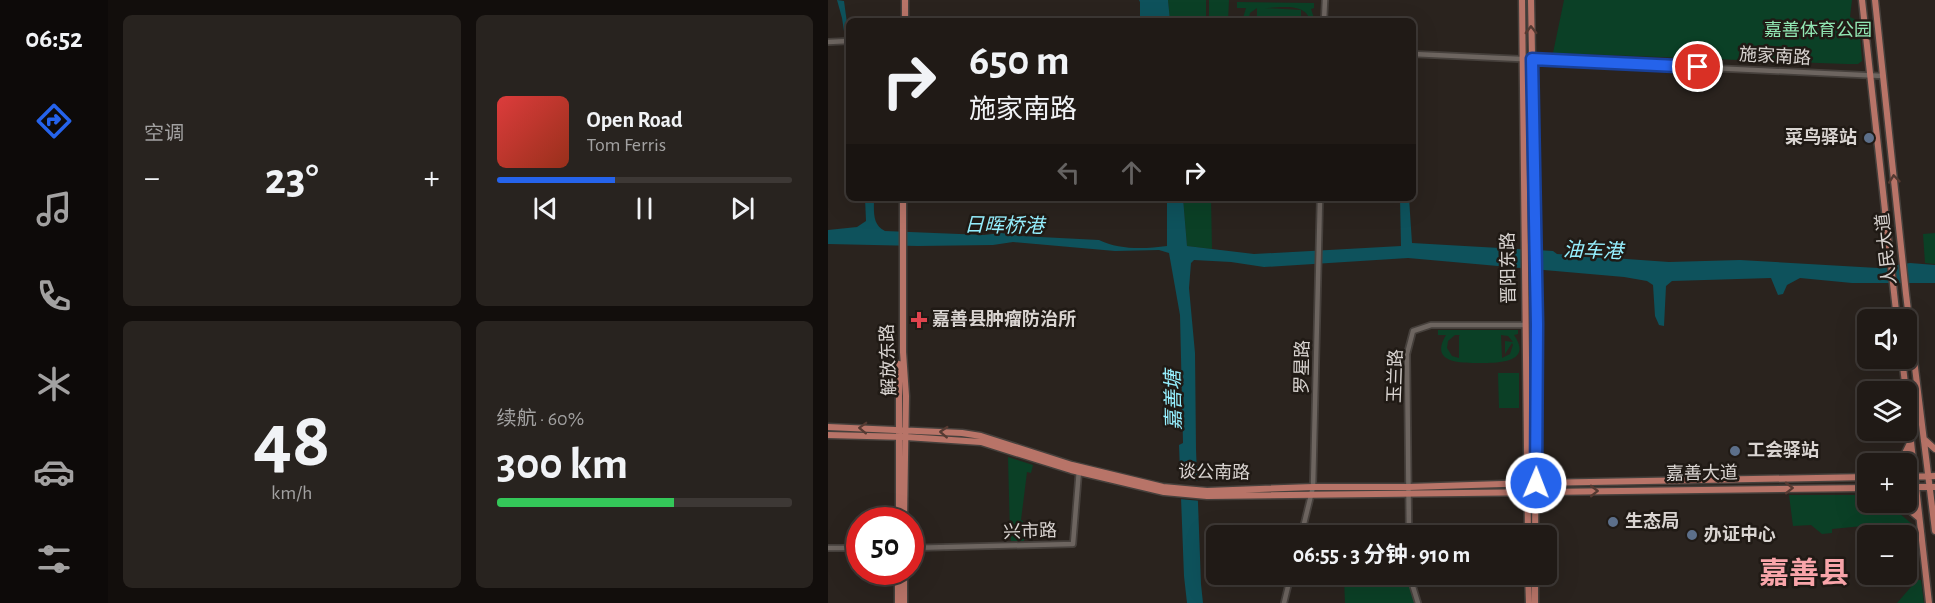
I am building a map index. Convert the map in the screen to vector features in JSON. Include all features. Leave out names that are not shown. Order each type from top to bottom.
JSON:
[{"type":"main road","points":[[903,0],[903,18]]},
{"type":"main road","name":"晋阳东路","points":[[1522,0],[1528,525]]},
{"type":"main road","name":"晋阳东路","points":[[1531,0],[1537,280],[1535,525]]},
{"type":"main road","name":"人民大道","points":[[1862,0],[1896,309]]},
{"type":"main road","name":"人民大道","points":[[1875,0],[1906,294],[1925,440],[1932,476],[1935,531]]},
{"type":"main road","name":"解放东路","points":[[899,507],[902,433],[906,396],[900,256],[901,201]]},
{"type":"main road","points":[[828,427],[902,433]]},
{"type":"main road","points":[[828,435],[902,433]]},
{"type":"main road","name":"解放东路","points":[[902,433],[904,507]]},
{"type":"main road","name":"谈公南路","points":[[902,433],[962,433],[981,436],[1079,469],[1164,489],[1207,493],[1312,490],[1536,491]]},
{"type":"main road","points":[[1925,440],[1935,449]]},
{"type":"main road","points":[[1905,453],[1911,442]]},
{"type":"main road","points":[[1911,442],[1912,453]]},
{"type":"main road","points":[[1917,477],[1932,476]]},
{"type":"main road","name":"嘉善大道","points":[[1536,483],[1857,477]]},
{"type":"main road","name":"谈公南路","points":[[1408,490],[1536,483]]},
{"type":"main road","points":[[1917,487],[1933,487]]},
{"type":"main road","name":"嘉善大道","points":[[1536,491],[1857,488]]},
{"type":"main road","points":[[1917,497],[1929,603]]},
{"type":"main road","points":[[1913,513],[1919,518]]},
{"type":"main road","points":[[898,585],[898,603]]},
{"type":"main road","points":[[904,585],[904,603]]},
{"type":"main road","points":[[1528,585],[1529,603]]},
{"type":"main road","points":[[1535,585],[1535,603]]},
{"type":"street","points":[[1324,18],[1325,0]]},
{"type":"street","points":[[828,42],[846,41]]},
{"type":"street","name":"施家南路","points":[[1416,54],[1883,76]]},
{"type":"street","name":"罗星路","points":[[1304,525],[1312,490],[1320,201]]},
{"type":"street","name":"玉兰路","points":[[1408,525],[1407,354],[1413,331],[1431,325],[1526,325]]},
{"type":"street","name":"兴市路","points":[[924,548],[1073,544],[1079,469]]},
{"type":"street","points":[[828,548],[846,548]]},
{"type":"street","points":[[1284,603],[1288,585]]},
{"type":"street","points":[[1412,585],[1418,603]]},
{"type":"green space","points":[[1168,0],[1206,0],[1206,18],[1170,18]]},
{"type":"green space","points":[[1209,0],[1229,0],[1228,18],[1209,18]]},
{"type":"green space","name":"嘉善体育公园","points":[[1564,0],[1852,0],[1850,17],[1859,21],[1862,61],[1858,64],[1847,64],[1553,53]]},
{"type":"green space","points":[[1237,2],[1314,3],[1314,8],[1311,9],[1314,18],[1308,18],[1301,10],[1301,18],[1257,18],[1257,8],[1250,13],[1249,18],[1243,18],[1246,8],[1237,8]],"holes":[[[1291,7],[1300,10],[1264,8]]]},
{"type":"green space","points":[[1183,201],[1211,201],[1212,249],[1187,246]]},
{"type":"green space","points":[[1935,233],[1935,264],[1925,263],[1923,234]]},
{"type":"green space","points":[[1438,330],[1518,330],[1518,334],[1514,335],[1519,345],[1519,352],[1516,357],[1502,362],[1455,362],[1449,360],[1441,351],[1446,335],[1438,335]],"holes":[[[1455,335],[1460,335],[1459,358],[1452,356],[1447,348],[1448,341]],[[1501,335],[1508,336],[1513,342],[1505,341],[1505,354],[1512,343],[1513,345],[1510,354],[1502,358]]]},
{"type":"green space","points":[[1498,373],[1519,373],[1519,408],[1499,408]]},
{"type":"green space","points":[[1008,457],[1033,465],[1031,473],[1027,472],[1021,520],[1023,521],[1024,541],[1011,541]]},
{"type":"green space","points":[[1789,495],[1857,495],[1857,513],[1899,513],[1913,525],[1857,525],[1832,529],[1832,533],[1822,534],[1811,525],[1793,526]]},
{"type":"green space","points":[[1917,528],[1918,529],[1919,544],[1917,544]]},
{"type":"green space","points":[[1917,580],[1921,580],[1924,603],[1897,603],[1913,585],[1917,585]]},
{"type":"green space","points":[[1344,585],[1410,585],[1416,603],[1345,603]]},
{"type":"water","points":[[837,0],[844,1],[846,44]]},
{"type":"water","points":[[1139,0],[1168,0],[1170,18],[1140,18]]},
{"type":"water","points":[[865,201],[874,201],[876,221],[885,231],[984,235],[1001,233],[1099,240],[1115,246],[1141,248],[1167,246],[1167,201],[1183,201],[1187,246],[1254,254],[1401,246],[1400,201],[1409,201],[1412,243],[1553,251],[1557,254],[1669,262],[1740,260],[1878,268],[1910,263],[1935,265],[1935,283],[1852,283],[1800,278],[1787,285],[1783,294],[1778,295],[1771,278],[1672,281],[1666,286],[1664,326],[1659,325],[1655,316],[1653,285],[1647,281],[1624,277],[1408,258],[1264,267],[1194,260],[1191,263],[1189,288],[1195,353],[1196,449],[1203,603],[1187,603],[1179,445],[1183,443],[1180,315],[1169,253],[1159,250],[1115,251],[1013,242],[993,245],[918,246],[828,244],[828,230],[857,227],[866,221]]},
{"type":"pier","points":[[1178,478],[1200,481],[1201,501],[1179,499]]},
{"type":"place","name":"菜鸟驿站","points":[[1869,138]]},
{"type":"place","name":"嘉善县肿瘤防治所","points":[[919,320]]},
{"type":"place","name":"工会驿站","points":[[1735,451]]},
{"type":"place","name":"生态局","points":[[1613,522]]},
{"type":"place","name":"办证中心","points":[[1692,535]]},
{"type":"district","name":"嘉善县","points":[[1804,574]]},
{"type":"route","points":[[1536,483],[1537,324],[1532,59],[1698,67]]},
{"type":"water label","name":"日晖桥港","points":[[1004,226]]},
{"type":"water label","name":"油车港","points":[[1593,251]]},
{"type":"water label","name":"嘉善塘","points":[[1174,400]]}]
